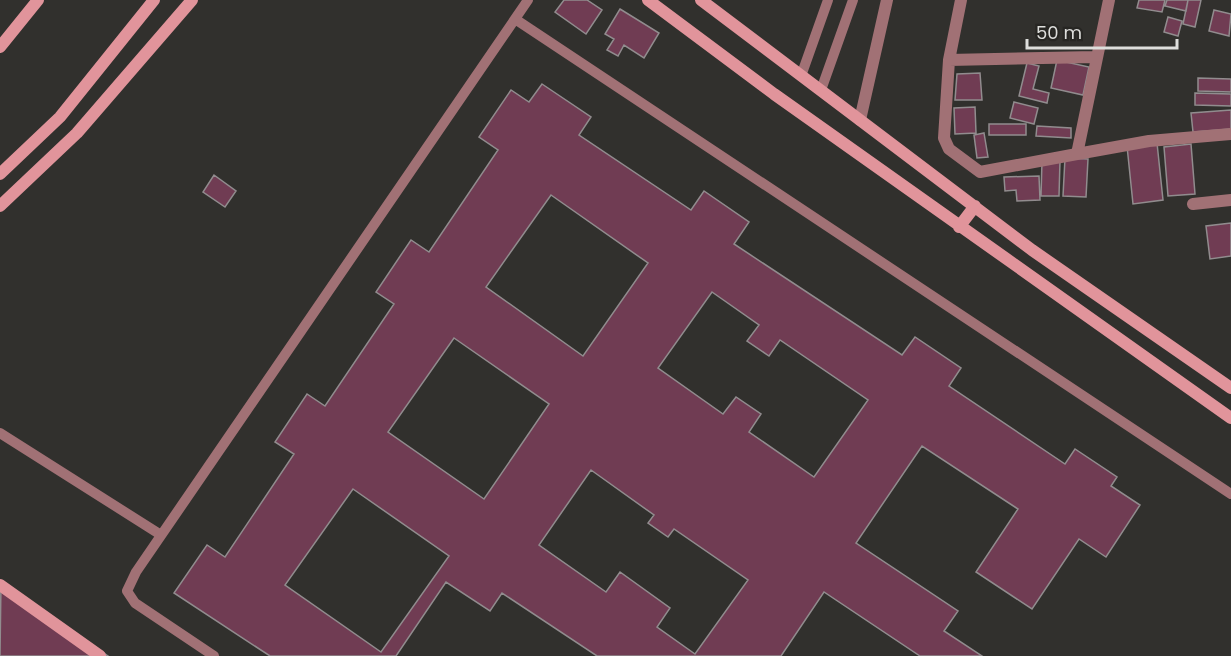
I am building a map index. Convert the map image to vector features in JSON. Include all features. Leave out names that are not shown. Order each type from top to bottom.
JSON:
[{"type":"street","points":[[0,47],[38,0]]},
{"type":"street","points":[[0,174],[60,117],[154,0]]},
{"type":"street","points":[[0,206],[78,133],[192,0]]},
{"type":"street","points":[[648,0],[959,227],[1231,418]]},
{"type":"street","points":[[701,0],[1032,250],[1231,388]]},
{"type":"street","points":[[860,120],[887,0]]},
{"type":"street","points":[[961,0],[949,60],[944,138],[949,149],[975,170],[980,172],[1149,141],[1231,134]]},
{"type":"street","points":[[1077,154],[1108,0]]},
{"type":"street","points":[[949,60],[1095,57]]},
{"type":"street","points":[[1193,204],[1231,200]]},
{"type":"street","points":[[959,227],[975,206]]},
{"type":"street","points":[[0,585],[100,656]]},
{"type":"lane","points":[[214,656],[135,603],[127,591],[136,572],[528,0]]},
{"type":"lane","points":[[801,76],[828,0]]},
{"type":"lane","points":[[821,90],[853,0]]},
{"type":"lane","points":[[516,19],[1231,494]]},
{"type":"lane","points":[[0,433],[161,535]]},
{"type":"building","points":[[564,0],[587,0],[602,10],[586,34],[555,12]]},
{"type":"building","points":[[1139,0],[1165,0],[1162,12],[1137,8]]},
{"type":"building","points":[[1167,0],[1188,0],[1186,11],[1165,6]]},
{"type":"building","points":[[1188,0],[1201,0],[1195,27],[1183,24]]},
{"type":"building","points":[[620,9],[659,33],[644,58],[624,45],[618,56],[607,50],[614,39],[605,34]]},
{"type":"building","points":[[1214,10],[1231,14],[1229,36],[1209,31]]},
{"type":"building","points":[[1168,17],[1182,21],[1178,36],[1164,32]]},
{"type":"building","points":[[1057,60],[1089,67],[1083,95],[1051,88]]},
{"type":"building","points":[[1027,63],[1039,66],[1033,89],[1049,93],[1047,103],[1019,96]]},
{"type":"building","points":[[980,73],[982,100],[955,100],[957,74]]},
{"type":"building","points":[[1198,78],[1231,79],[1231,92],[1198,91]]},
{"type":"building","points":[[542,84],[591,117],[579,135],[691,210],[704,191],[749,222],[734,244],[902,355],[915,337],[961,368],[949,386],[1065,464],[1075,449],[1117,477],[1111,486],[1140,505],[1106,557],[1079,539],[1032,609],[976,572],[1018,509],[922,446],[856,543],[958,611],[944,631],[982,656],[920,656],[824,592],[781,656],[597,656],[502,593],[490,611],[446,582],[396,656],[270,656],[174,593],[207,545],[225,557],[294,454],[275,442],[307,394],[325,406],[394,304],[376,292],[411,240],[429,252],[498,150],[479,137],[511,90],[529,102]],"holes":[[[551,195],[648,263],[583,356],[486,287]],[[712,292],[759,325],[747,341],[769,356],[780,340],[868,400],[814,477],[749,432],[761,414],[736,397],[723,414],[658,368]],[[454,338],[549,404],[484,499],[388,432]],[[591,470],[654,515],[648,523],[668,537],[674,529],[748,580],[695,654],[657,627],[670,608],[620,572],[606,592],[539,545]],[[353,489],[449,556],[381,652],[285,585]]]},
{"type":"building","points":[[1195,93],[1231,94],[1231,106],[1195,105]]},
{"type":"building","points":[[1014,102],[1038,108],[1034,124],[1010,118]]},
{"type":"building","points":[[975,107],[976,133],[955,134],[954,108]]},
{"type":"building","points":[[1231,110],[1231,129],[1193,132],[1191,113]]},
{"type":"building","points":[[989,124],[1026,124],[1026,135],[989,135]]},
{"type":"building","points":[[1037,126],[1071,128],[1071,138],[1036,136]]},
{"type":"building","points":[[984,133],[988,157],[977,158],[974,135]]},
{"type":"building","points":[[1157,143],[1163,200],[1133,204],[1127,146]]},
{"type":"building","points":[[1191,144],[1195,194],[1168,196],[1164,147]]},
{"type":"building","points":[[1065,158],[1088,159],[1086,197],[1063,196]]},
{"type":"building","points":[[1042,161],[1060,161],[1059,196],[1041,196]]},
{"type":"building","points":[[214,175],[236,191],[225,207],[203,192]]},
{"type":"building","points":[[1039,176],[1040,200],[1017,201],[1016,190],[1005,191],[1004,177]]},
{"type":"building","points":[[1231,223],[1231,256],[1210,259],[1206,226]]},
{"type":"building","points":[[1,582],[108,656],[0,656]]}]
